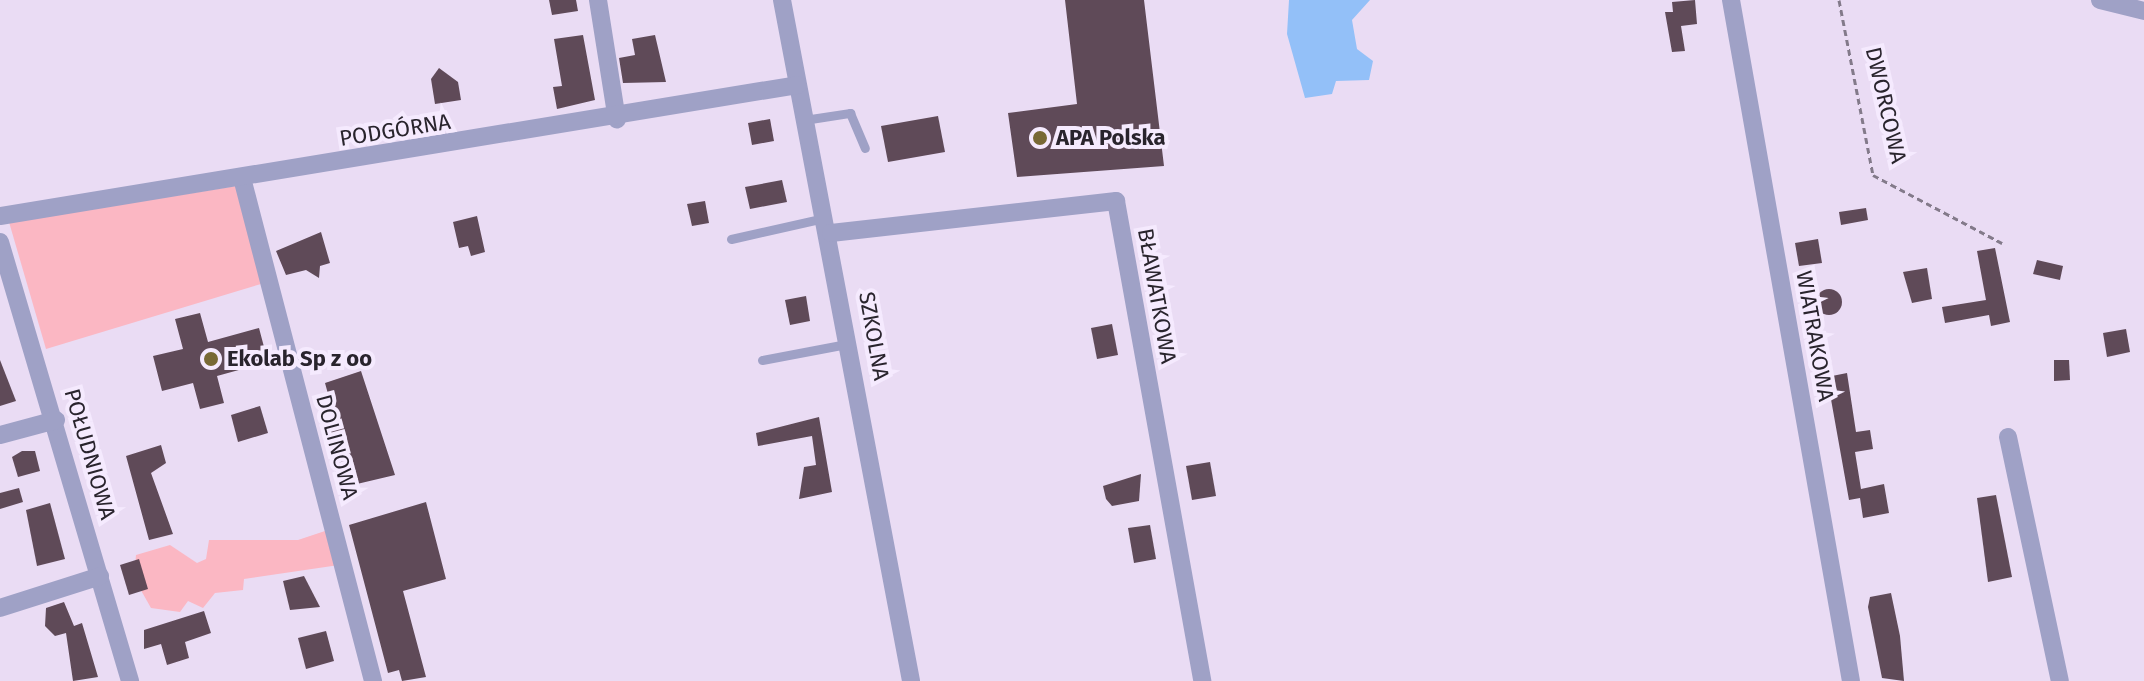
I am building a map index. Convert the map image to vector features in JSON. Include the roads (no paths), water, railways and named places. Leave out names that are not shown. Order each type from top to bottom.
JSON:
[{"type":"street","points":[[598,0],[617,120]]},
{"type":"street","name":"SZKOLNA","points":[[782,0],[804,120],[829,225],[911,681]]},
{"type":"street","name":"WIATRAKOWA","points":[[1731,0],[1851,681]]},
{"type":"street","points":[[2100,0],[2144,11]]},
{"type":"street","name":"PODGÓRNA","points":[[0,216],[617,120],[797,85]]},
{"type":"street","name":"DOLINOWA","points":[[242,178],[373,681]]},
{"type":"street","name":"BŁAWATKOWA","points":[[829,225],[1116,201],[1202,681]]},
{"type":"street","name":"POŁUDNIOWA","points":[[0,242],[56,420],[130,681]]},
{"type":"street","points":[[0,435],[56,420]]},
{"type":"street","points":[[2008,437],[2060,681]]},
{"type":"street","points":[[0,608],[100,576]]},
{"type":"lane","points":[[804,120],[850,113],[865,148]]},
{"type":"lane","points":[[731,239],[829,225]]},
{"type":"lane","points":[[762,360],[851,343]]},
{"type":"water","points":[[1289,0],[1370,0],[1352,20],[1357,49],[1373,61],[1369,80],[1336,81],[1332,94],[1305,98],[1287,34]]},
{"type":"place","name":"APA Polska","points":[[1040,138]]},
{"type":"place","name":"Ekolab Sp z oo","points":[[211,359]]}]
